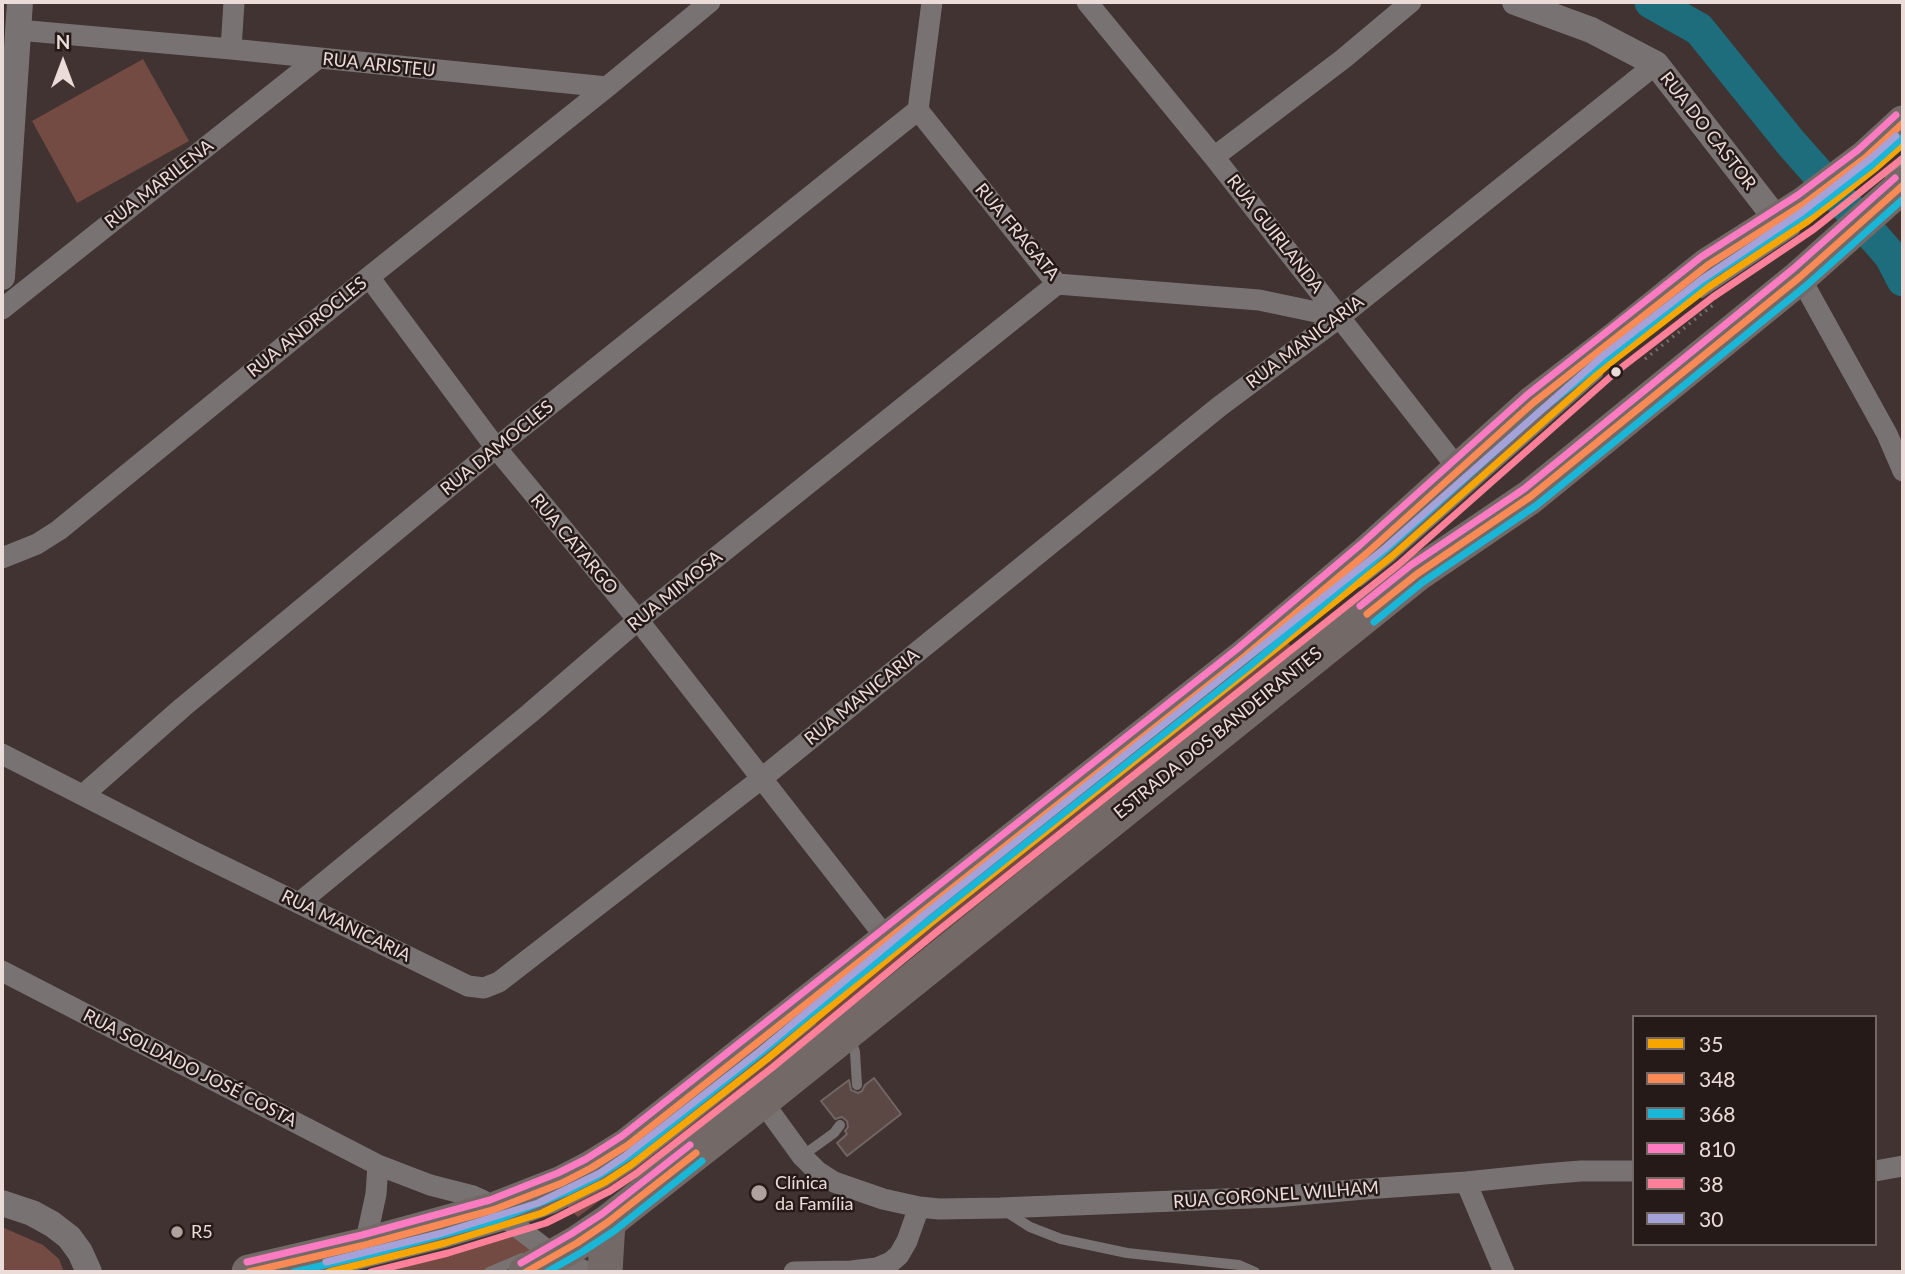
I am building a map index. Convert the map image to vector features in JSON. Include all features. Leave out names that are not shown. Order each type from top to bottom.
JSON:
[{"type":"main road","name":"ESTRADA DOS BANDEIRANTES","points":[[542,1258],[608,1222],[1385,599],[1417,574],[1530,498],[1800,278],[1890,173],[1903,123]]},
{"type":"main road","name":"ESTRADA DOS BANDEIRANTES","points":[[248,1272],[502,1216],[628,1145],[1244,657],[1376,545],[1533,403],[1708,265],[1797,215],[1890,173]]},
{"type":"main road","points":[[605,1272],[608,1222]]},
{"type":"street","points":[[2,277],[20,2]]},
{"type":"street","points":[[231,49],[234,2]]},
{"type":"street","points":[[607,87],[710,2]]},
{"type":"street","points":[[918,110],[932,2]]},
{"type":"street","name":"RUA GUIRLANDA","points":[[1087,2],[1214,157],[1459,470]]},
{"type":"street","points":[[1214,157],[1343,59],[1411,2]]},
{"type":"street","name":"RUA DO CASTOR","points":[[1515,2],[1591,30],[1656,64],[1797,215]]},
{"type":"street","name":"RUA ARISTEU","points":[[18,30],[607,87]]},
{"type":"street","name":"RUA MARILENA","points":[[2,309],[317,59]]},
{"type":"street","name":"RUA MANICARIA","points":[[2,754],[468,986],[484,988],[499,982],[761,779],[1220,406],[1340,317],[1656,64]]},
{"type":"street","name":"RUA ANDROCLES","points":[[2,558],[37,544],[59,530],[369,276],[607,87]]},
{"type":"street","name":"RUA FRAGATA","points":[[918,110],[1057,284],[1259,300],[1340,317]]},
{"type":"street","name":"RUA DAMOCLES","points":[[83,795],[183,707],[495,449],[918,110]]},
{"type":"street","name":"RUA CATARGO","points":[[369,276],[495,449],[638,620],[887,939]]},
{"type":"street","points":[[1800,278],[1887,434],[1903,471]]},
{"type":"street","name":"RUA MIMOSA","points":[[299,903],[529,714],[638,620],[1057,284]]},
{"type":"street","name":"RUA SOLDADO JOSÉ COSTA","points":[[2,971],[378,1165],[430,1185],[473,1196],[502,1216]]},
{"type":"street","name":"RUA CORONEL WILHAM","points":[[762,1101],[802,1156],[817,1171],[834,1182],[883,1199],[939,1209],[1275,1198],[1581,1171],[1632,1171]]},
{"type":"street","points":[[365,1245],[376,1194],[378,1165]]},
{"type":"street","points":[[1877,1171],[1903,1166]]},
{"type":"street","points":[[1466,1182],[1504,1272]]},
{"type":"street","points":[[2,1203],[32,1213],[69,1237],[80,1252],[89,1272]]},
{"type":"street","points":[[794,1272],[851,1271],[877,1268],[891,1262],[899,1255],[907,1241],[919,1207]]},
{"type":"street","points":[[502,1216],[542,1258],[587,1272]]},
{"type":"lane","points":[[1890,173],[1903,144]]},
{"type":"lane","points":[[329,1272],[445,1243],[502,1216],[554,1208],[605,1182],[631,1165],[1391,557],[1610,363],[1797,215]]},
{"type":"lane","points":[[489,1272],[542,1258],[567,1235],[639,1182],[924,950],[1096,816],[1381,584],[1457,526],[1533,474],[1709,330],[1827,244]]},
{"type":"lane","points":[[849,1031],[855,1052],[857,1085]]},
{"type":"lane","points":[[802,1156],[834,1133],[840,1125]]},
{"type":"lane","points":[[1000,1208],[1030,1227],[1061,1239],[1127,1253],[1239,1265],[1255,1272]]},
{"type":"path","points":[[1645,359],[1713,305]]},
{"type":"shaded area","points":[[143,59],[189,141],[77,203],[32,121]]},
{"type":"shaded area","points":[[1282,637],[1294,649],[1045,852],[683,1138],[578,1217],[565,1204],[894,952]]},
{"type":"shaded area","points":[[2,1227],[43,1245],[59,1259],[64,1272],[2,1272]]},
{"type":"shaded area","points":[[516,1229],[539,1248],[480,1272],[365,1272],[459,1247]]},
{"type":"building","points":[[874,1078],[901,1114],[847,1156],[837,1143],[847,1134],[847,1121],[842,1117],[835,1119],[821,1101],[849,1080],[851,1090],[858,1093]]},
{"type":"waterway","points":[[1651,2],[1699,29],[1791,143],[1890,255],[1903,280]]},
{"type":"transit line","name":"810","points":[[247,1262],[362,1235],[490,1200],[558,1173],[622,1136],[1237,649],[1360,545],[1527,395],[1701,257],[1798,195],[1858,150],[1896,115]]},
{"type":"transit line","name":"348","points":[[249,1272],[365,1245],[493,1210],[562,1183],[628,1145],[1244,657],[1367,553],[1533,403],[1708,265],[1804,204],[1865,158],[1903,123]]},
{"type":"transit line","name":"30","points":[[326,1262],[442,1233],[538,1203],[600,1173],[625,1156],[760,1051],[925,914],[1384,549],[1604,355],[1701,280],[1802,212],[1896,136]]},
{"type":"transit line","name":"368","points":[[294,1272],[497,1220],[567,1192],[635,1153],[1251,665],[1374,561],[1540,411],[1714,274],[1810,212],[1871,166],[1903,137]]},
{"type":"transit line","name":"35","points":[[329,1272],[445,1243],[542,1213],[605,1182],[631,1165],[767,1059],[932,922],[1391,557],[1610,363],[1707,288],[1808,221],[1903,144]]},
{"type":"transit line","name":"38","points":[[371,1272],[448,1253],[546,1223],[610,1191],[637,1173],[1398,565],[1617,371],[1713,297],[1814,229],[1903,158]]},
{"type":"transit line","name":"810","points":[[1360,606],[1411,565],[1524,489],[1793,269],[1895,178]]},
{"type":"transit line","name":"348","points":[[1367,614],[1417,574],[1530,497],[1800,277],[1902,186]]},
{"type":"transit line","name":"368","points":[[1374,622],[1423,582],[1537,505],[1807,285],[1903,199]]},
{"type":"transit line","name":"810","points":[[521,1263],[602,1214],[690,1145]]},
{"type":"transit line","name":"348","points":[[526,1272],[608,1222],[696,1153]]},
{"type":"transit line","name":"368","points":[[547,1272],[614,1231],[702,1161]]},
{"type":"place","name":"Clínica da Família","points":[[759,1193]]},
{"type":"place","name":"R5","points":[[177,1232]]}]
